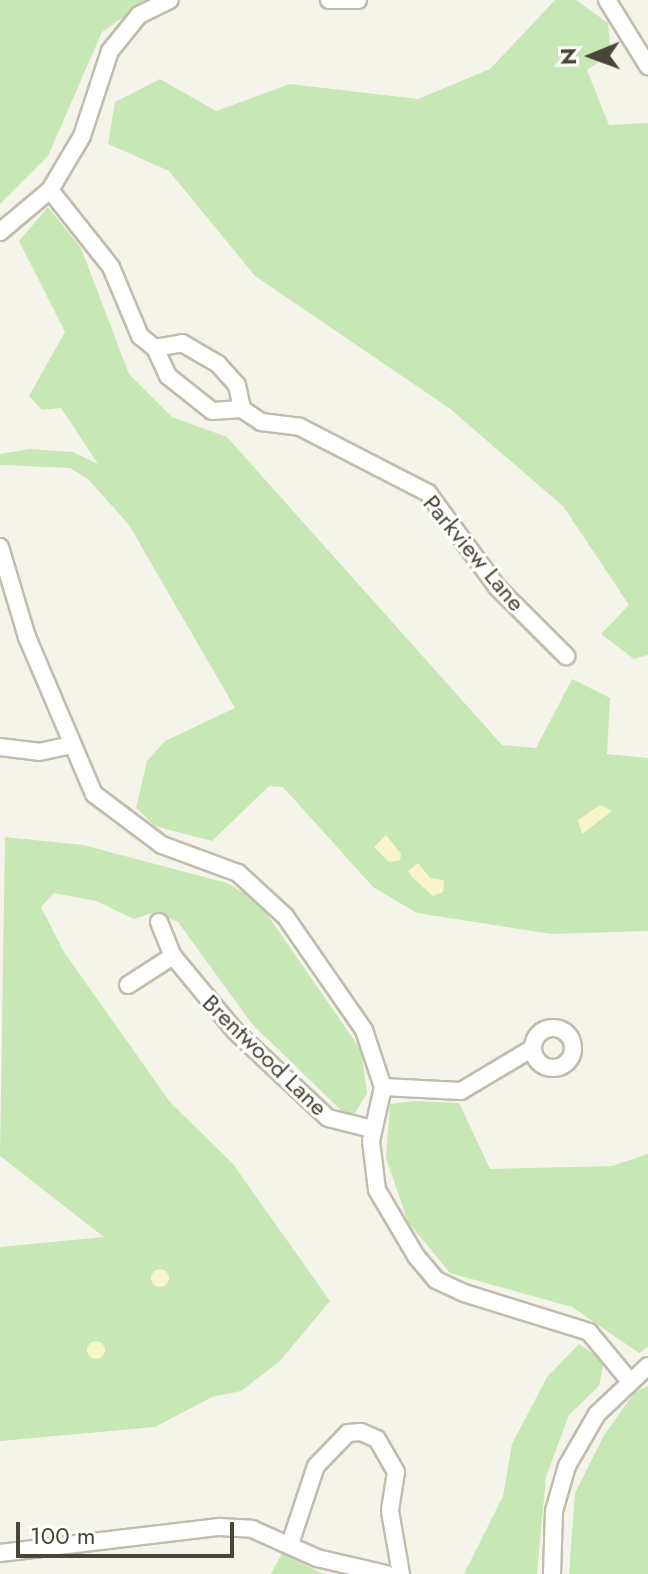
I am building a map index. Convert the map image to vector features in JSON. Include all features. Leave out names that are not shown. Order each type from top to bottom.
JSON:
[{"type":"street","points":[[0,232],[50,190],[82,136],[110,51],[139,15],[170,0]]},
{"type":"street","points":[[329,0],[358,0]]},
{"type":"street","points":[[607,0],[648,66]]},
{"type":"street","name":"Parkview Lane","points":[[50,190],[111,267],[140,336],[155,348],[168,376],[212,411],[242,409],[261,422],[300,427],[428,493],[497,587],[566,656]]},
{"type":"street","points":[[155,348],[182,343],[218,364],[237,385],[242,409]]},
{"type":"street","points":[[0,547],[72,745],[94,794],[123,819],[162,845],[238,873],[285,916],[364,1030],[383,1087],[372,1129],[377,1190],[394,1227],[436,1280],[589,1332],[628,1379]]},
{"type":"street","points":[[0,747],[39,752],[72,745]]},
{"type":"street","name":"Brentwood Lane","points":[[159,922],[173,956],[235,1031],[328,1118],[372,1129]]},
{"type":"street","points":[[128,985],[173,956]]},
{"type":"street","points":[[383,1087],[461,1091],[533,1048]]},
{"type":"street","points":[[552,1574],[554,1511],[567,1466],[628,1379],[648,1366]]},
{"type":"street","points":[[290,1544],[316,1466],[348,1433],[361,1432],[377,1439],[396,1472],[390,1511],[401,1574]]},
{"type":"street","points":[[0,1553],[219,1527],[252,1529],[317,1558],[386,1574]]},
{"type":"green space","points":[[0,0],[148,0],[102,32],[48,156],[0,204]]},
{"type":"green space","points":[[555,0],[576,0],[608,23],[611,54],[587,70],[609,125],[648,123],[648,655],[634,659],[601,634],[629,605],[563,506],[449,408],[255,276],[169,171],[108,144],[115,102],[160,79],[216,111],[290,84],[418,99],[490,69]]},
{"type":"green space","points":[[48,207],[81,248],[129,374],[172,417],[227,437],[502,745],[536,748],[572,679],[610,698],[607,754],[648,758],[648,931],[551,934],[417,913],[373,887],[283,787],[269,786],[212,841],[155,826],[136,808],[147,761],[165,741],[235,708],[129,525],[88,479],[70,468],[0,465],[0,454],[29,449],[73,452],[98,464],[61,408],[42,410],[29,396],[65,332],[19,241]]},
{"type":"green space","points":[[5,837],[83,845],[227,883],[258,901],[361,1050],[367,1093],[351,1120],[252,1024],[178,922],[155,912],[134,919],[96,901],[54,893],[41,907],[64,952],[170,1102],[233,1164],[330,1301],[280,1361],[241,1391],[212,1397],[155,1427],[0,1441],[0,1247],[104,1237],[0,1156]]},
{"type":"green space","points":[[414,1101],[459,1103],[490,1169],[612,1166],[648,1154],[648,1347],[639,1353],[572,1307],[450,1273],[408,1222],[386,1158],[390,1104]]},
{"type":"green space","points":[[579,1344],[604,1361],[599,1386],[569,1415],[546,1477],[537,1574],[464,1574],[503,1496],[512,1444],[547,1377]]},
{"type":"green space","points":[[648,1386],[648,1574],[569,1574],[575,1493],[604,1435],[635,1392]]},
{"type":"green space","points":[[282,1553],[323,1574],[271,1574]]},
{"type":"sand","points":[[600,805],[612,811],[582,834],[578,820]]},
{"type":"sand","points":[[386,835],[401,854],[400,860],[389,862],[374,847]]},
{"type":"sand","points":[[418,863],[430,878],[444,880],[443,892],[433,896],[412,877],[408,871]]},
{"type":"sand","points":[[160,1269],[169,1278],[160,1287],[151,1278]]},
{"type":"sand","points":[[92,1341],[100,1341],[105,1350],[103,1357],[92,1359],[87,1354],[87,1346]]}]
